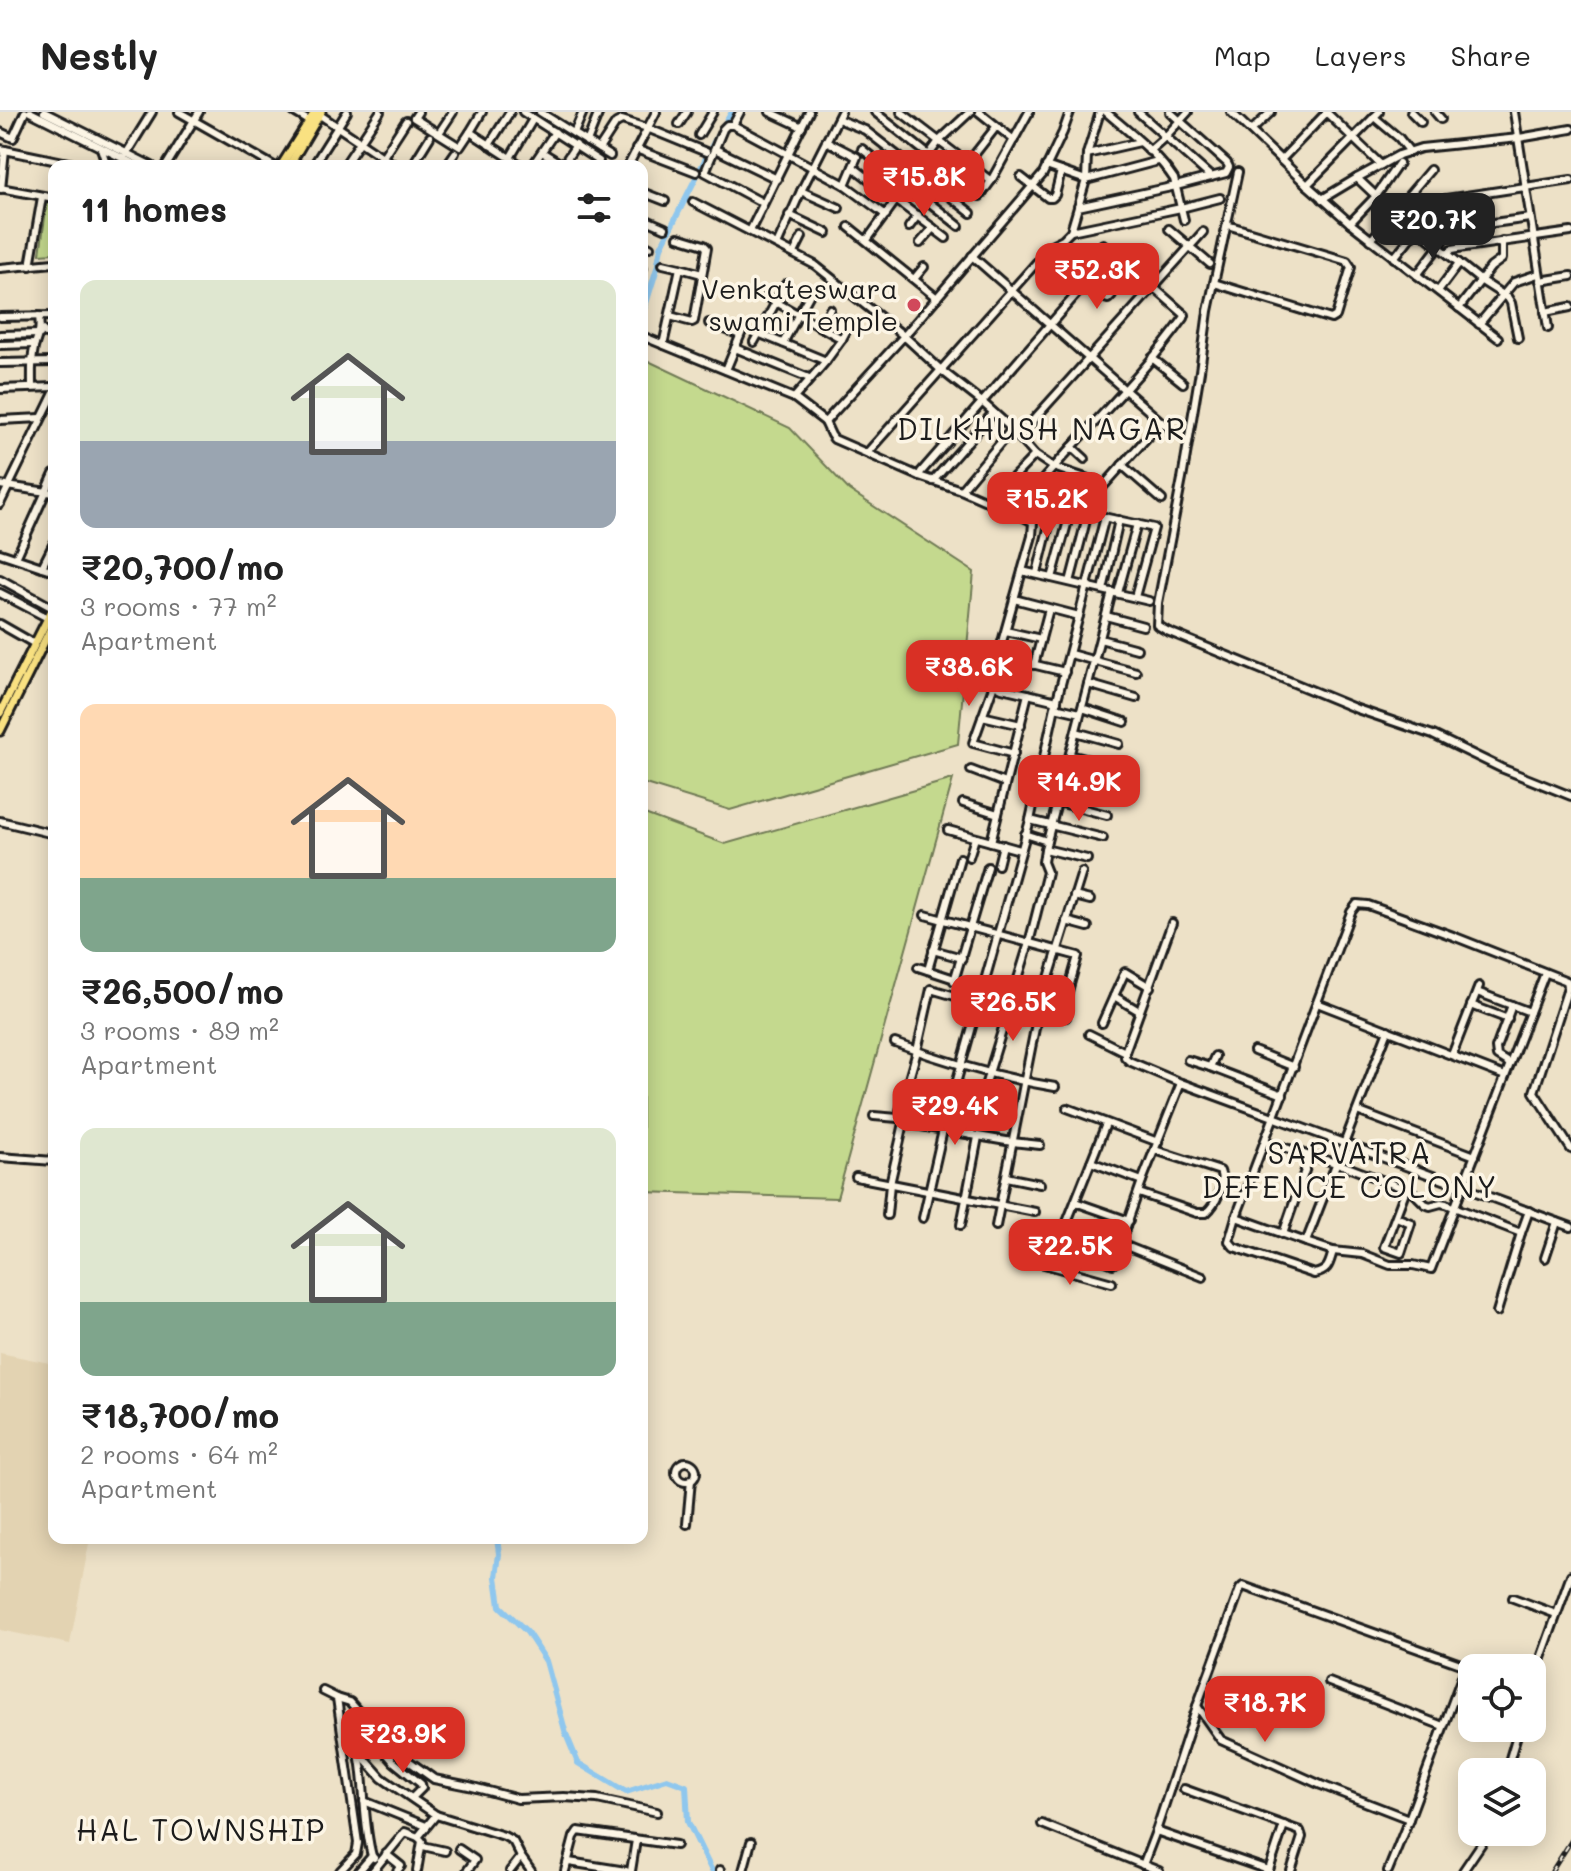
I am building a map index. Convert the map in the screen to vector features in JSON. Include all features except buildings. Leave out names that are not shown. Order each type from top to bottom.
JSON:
[{"type":"main road","points":[[285,160],[309,121],[319,113]]},
{"type":"main road","points":[[293,160],[319,113]]},
{"type":"main road","points":[[0,713],[48,624]]},
{"type":"main road","points":[[0,731],[48,627]]},
{"type":"street","points":[[0,132],[13,138],[28,112],[126,160]]},
{"type":"street","points":[[44,112],[139,160]]},
{"type":"street","points":[[126,154],[152,112]]},
{"type":"street","points":[[179,112],[263,160]]},
{"type":"street","points":[[170,160],[199,112]]},
{"type":"street","points":[[294,112],[309,121]]},
{"type":"street","points":[[317,160],[347,112]]},
{"type":"street","points":[[348,160],[380,112]]},
{"type":"street","points":[[418,112],[414,118],[460,147],[482,112]]},
{"type":"street","points":[[439,133],[453,112]]},
{"type":"street","points":[[489,145],[510,112]]},
{"type":"street","points":[[523,112],[598,160]]},
{"type":"street","points":[[540,112],[610,156]]},
{"type":"street","points":[[551,120],[554,112]]},
{"type":"street","points":[[574,133],[583,112]]},
{"type":"street","points":[[587,142],[599,112]]},
{"type":"street","points":[[631,160],[656,112]]},
{"type":"street","points":[[679,124],[687,112]]},
{"type":"street","points":[[699,135],[713,112]]},
{"type":"street","points":[[733,125],[740,112]]},
{"type":"street","points":[[770,112],[802,127]]},
{"type":"street","points":[[750,231],[809,112]]},
{"type":"street","points":[[875,112],[980,196],[1029,112]]},
{"type":"street","points":[[901,112],[991,181]]},
{"type":"street","points":[[911,119],[918,112]]},
{"type":"street","points":[[867,240],[939,141],[970,112]]},
{"type":"street","points":[[979,112],[1014,140]]},
{"type":"street","points":[[825,422],[904,336],[1043,174],[1070,112]]},
{"type":"street","points":[[867,453],[1053,244],[1071,231],[1086,180],[1087,154],[1103,112],[1140,142],[1170,173],[1184,220]]},
{"type":"street","points":[[1138,112],[1211,177]]},
{"type":"street","points":[[1078,207],[1226,173],[1227,163],[1170,112]]},
{"type":"street","points":[[1149,151],[1188,112]]},
{"type":"street","points":[[1231,112],[1350,223],[1498,338]]},
{"type":"street","points":[[1251,131],[1271,112]]},
{"type":"street","points":[[1281,160],[1327,112],[1381,165]]},
{"type":"street","points":[[1411,112],[1421,122]]},
{"type":"street","points":[[1435,112],[1441,119]]},
{"type":"street","points":[[1514,112],[1548,328]]},
{"type":"street","points":[[319,113],[386,160]]},
{"type":"street","points":[[1307,185],[1377,115],[1410,152]]},
{"type":"street","points":[[777,245],[839,116],[865,130],[971,213]]},
{"type":"street","points":[[510,158],[533,119]]},
{"type":"street","points":[[383,158],[406,121]]},
{"type":"street","points":[[599,149],[616,123],[625,121],[706,152]]},
{"type":"street","points":[[763,203],[705,171],[727,125],[733,125],[845,185],[886,215]]},
{"type":"street","points":[[974,155],[996,127]]},
{"type":"street","points":[[1322,199],[1410,152],[1442,145],[1519,138],[1571,129]]},
{"type":"street","points":[[470,132],[513,160]]},
{"type":"street","points":[[536,160],[555,132]]},
{"type":"street","points":[[416,160],[430,137]]},
{"type":"street","points":[[826,141],[857,157],[845,185]]},
{"type":"street","points":[[1087,154],[1140,142]]},
{"type":"street","points":[[566,160],[576,145]]},
{"type":"street","points":[[101,148],[105,160]]},
{"type":"street","points":[[48,198],[0,190],[3,149],[54,160]]},
{"type":"street","points":[[636,149],[696,172]]},
{"type":"street","points":[[715,149],[777,179]]},
{"type":"street","points":[[862,149],[959,226]]},
{"type":"street","points":[[542,152],[553,160]]},
{"type":"street","points":[[450,160],[455,153]]},
{"type":"street","points":[[1046,166],[1086,180],[1158,161]]},
{"type":"street","points":[[1350,223],[1376,196],[1399,163]]},
{"type":"street","points":[[853,167],[946,238]]},
{"type":"street","points":[[1371,240],[1430,170]]},
{"type":"street","points":[[1021,177],[1052,198],[1061,171]]},
{"type":"street","points":[[1238,172],[1208,311],[1182,479],[1158,603],[1157,625],[1357,709],[1433,735],[1501,768],[1571,796]]},
{"type":"street","points":[[1357,178],[1438,247],[1503,294],[1511,303],[1518,338]]},
{"type":"street","points":[[1394,258],[1435,206],[1446,199],[1571,180]]},
{"type":"street","points":[[801,191],[839,208]]},
{"type":"street","points":[[648,194],[665,201]]},
{"type":"street","points":[[30,266],[42,197]]},
{"type":"street","points":[[1071,231],[1220,198]]},
{"type":"street","points":[[693,202],[815,265],[982,402],[1035,455],[1053,467],[1103,484]]},
{"type":"street","points":[[789,215],[827,233]]},
{"type":"street","points":[[909,227],[918,215]]},
{"type":"street","points":[[1417,275],[1456,228],[1530,218]]},
{"type":"street","points":[[648,221],[665,228]]},
{"type":"street","points":[[1214,283],[1331,319],[1336,316],[1351,267],[1347,261],[1227,225]]},
{"type":"street","points":[[849,227],[937,298]]},
{"type":"street","points":[[920,243],[933,228]]},
{"type":"street","points":[[1169,229],[1210,264]]},
{"type":"street","points":[[1018,437],[1203,232]]},
{"type":"street","points":[[1448,254],[1452,249],[1571,232]]},
{"type":"street","points":[[670,316],[694,321],[706,246],[678,237]]},
{"type":"street","points":[[794,253],[802,237]]},
{"type":"street","points":[[1459,308],[1494,263],[1502,259],[1502,241]]},
{"type":"street","points":[[1103,244],[1185,316],[1126,390],[1029,496],[1071,510],[1154,528],[1135,597]]},
{"type":"street","points":[[919,476],[1112,254]]},
{"type":"street","points":[[972,256],[1174,433]]},
{"type":"street","points":[[1438,291],[1459,263]]},
{"type":"street","points":[[0,268],[48,264]]},
{"type":"street","points":[[663,264],[702,274]]},
{"type":"street","points":[[914,279],[924,267]]},
{"type":"street","points":[[663,345],[680,268]]},
{"type":"street","points":[[1479,324],[1517,280],[1571,276]]},
{"type":"street","points":[[1087,282],[1105,298],[1112,295]]},
{"type":"street","points":[[754,342],[786,284]]},
{"type":"street","points":[[783,343],[811,292]]},
{"type":"street","points":[[767,297],[842,339]]},
{"type":"street","points":[[1545,312],[1570,307]]},
{"type":"street","points":[[820,327],[830,309]]},
{"type":"street","points":[[32,387],[32,362],[40,332],[39,316]]},
{"type":"street","points":[[0,317],[48,316]]},
{"type":"street","points":[[709,323],[742,332],[726,370]]},
{"type":"street","points":[[794,398],[826,361],[850,324]]},
{"type":"street","points":[[0,335],[40,332],[48,337]]},
{"type":"street","points":[[758,333],[826,361]]},
{"type":"street","points":[[648,339],[794,398],[825,422],[834,439],[1033,522],[1032,536],[993,674],[994,684],[973,743],[1014,754]]},
{"type":"street","points":[[0,345],[35,344]]},
{"type":"street","points":[[735,348],[809,378]]},
{"type":"street","points":[[1152,358],[1183,383]]},
{"type":"street","points":[[0,363],[48,362]]},
{"type":"street","points":[[0,389],[48,387]]},
{"type":"street","points":[[0,504],[4,486],[48,405]]},
{"type":"street","points":[[933,481],[993,413]]},
{"type":"street","points":[[0,420],[41,418]]},
{"type":"street","points":[[1070,582],[1085,512],[1103,484],[1161,422]]},
{"type":"street","points":[[961,490],[1012,429]]},
{"type":"street","points":[[1072,447],[1085,459]]},
{"type":"street","points":[[993,504],[1035,455]]},
{"type":"street","points":[[1122,465],[1162,500]]},
{"type":"street","points":[[1040,483],[1093,498]]},
{"type":"street","points":[[16,558],[48,485]]},
{"type":"street","points":[[4,486],[48,492]]},
{"type":"street","points":[[1037,573],[1054,505]]},
{"type":"street","points":[[1052,578],[1071,510]]},
{"type":"street","points":[[923,1218],[943,1130],[1030,820],[1056,704],[1105,517]]},
{"type":"street","points":[[1103,590],[1119,520]]},
{"type":"street","points":[[970,1135],[1029,943],[1047,875],[1043,862],[1046,845],[1106,616],[1137,524]]},
{"type":"street","points":[[0,553],[48,569]]},
{"type":"street","points":[[42,567],[48,555]]},
{"type":"street","points":[[1022,571],[1149,601]]},
{"type":"street","points":[[0,579],[48,604]]},
{"type":"street","points":[[0,593],[48,618]]},
{"type":"street","points":[[1014,599],[1079,616]]},
{"type":"street","points":[[1034,665],[1049,609]]},
{"type":"street","points":[[1106,616],[1143,626]]},
{"type":"street","points":[[0,624],[35,644]]},
{"type":"street","points":[[1006,631],[1041,639]]},
{"type":"street","points":[[1100,639],[1137,649]]},
{"type":"street","points":[[1070,654],[1136,672]]},
{"type":"street","points":[[998,656],[1065,672]]},
{"type":"street","points":[[994,684],[1125,722]]},
{"type":"street","points":[[1088,684],[1136,698]]},
{"type":"street","points":[[991,842],[1028,694]]},
{"type":"street","points":[[982,716],[1021,725]]},
{"type":"street","points":[[1076,732],[1119,744]]},
{"type":"street","points":[[1070,755],[1116,767]]},
{"type":"street","points":[[971,770],[1005,783]]},
{"type":"street","points":[[1064,780],[1113,793]]},
{"type":"street","points":[[1058,802],[1107,815]]},
{"type":"street","points":[[963,803],[998,814]]},
{"type":"street","points":[[1030,820],[1103,838]]},
{"type":"street","points":[[0,821],[48,833]]},
{"type":"street","points":[[948,830],[1020,850]]},
{"type":"street","points":[[1025,834],[1087,859]]},
{"type":"street","points":[[969,857],[975,838]]},
{"type":"street","points":[[998,865],[1003,845]]},
{"type":"street","points":[[928,970],[960,858]]},
{"type":"street","points":[[954,981],[988,867]]},
{"type":"street","points":[[996,1226],[1038,1013],[1082,872]]},
{"type":"street","points":[[1074,896],[1090,900]]},
{"type":"street","points":[[1333,1251],[1328,1266],[1323,1272],[1314,1274],[1231,1245],[1229,1241],[1355,906],[1361,904],[1453,936],[1564,979],[1568,986],[1534,1092],[1571,1149]]},
{"type":"street","points":[[887,1215],[901,1121],[931,989],[979,1003],[1064,1017],[1078,956],[925,915]]},
{"type":"street","points":[[1066,921],[1088,927]]},
{"type":"street","points":[[1172,923],[1125,1052],[1129,1061],[1571,1227]]},
{"type":"street","points":[[933,950],[962,958]]},
{"type":"street","points":[[918,967],[982,988]]},
{"type":"street","points":[[1102,1023],[1125,972],[1150,987]]},
{"type":"street","points":[[1236,1217],[1333,1251],[1362,1254],[1390,1265],[1431,1269],[1545,973]]},
{"type":"street","points":[[1452,1055],[1478,989],[1530,1012]]},
{"type":"street","points":[[1114,996],[1139,1011]]},
{"type":"street","points":[[1317,1003],[1505,1076]]},
{"type":"street","points":[[1471,1005],[1508,1019]]},
{"type":"street","points":[[1510,1064],[1496,1053],[1512,1005]]},
{"type":"street","points":[[1306,1242],[1388,1030]]},
{"type":"street","points":[[1089,1034],[1125,1052]]},
{"type":"street","points":[[895,1043],[961,1064],[1055,1087]]},
{"type":"street","points":[[1254,1051],[1294,1067]]},
{"type":"street","points":[[1210,1067],[1215,1056]]},
{"type":"street","points":[[1188,1060],[1283,1095]]},
{"type":"street","points":[[1106,1124],[1059,1242],[1113,1264],[1181,1083]]},
{"type":"street","points":[[1067,1108],[1220,1171],[1223,1177],[1214,1204],[1206,1213],[1197,1213],[1139,1193]]},
{"type":"street","points":[[1357,1111],[1475,1156]]},
{"type":"street","points":[[874,1116],[978,1137],[1040,1145]]},
{"type":"street","points":[[961,1225],[978,1137]]},
{"type":"street","points":[[1265,1141],[1406,1189],[1425,1204],[1436,1206],[1441,1203],[1521,1233]]},
{"type":"street","points":[[1283,1234],[1310,1156]]},
{"type":"street","points":[[0,1157],[48,1161]]},
{"type":"street","points":[[1091,1162],[1142,1181]]},
{"type":"street","points":[[856,1177],[1035,1212]]},
{"type":"street","points":[[1006,1177],[1040,1184]]},
{"type":"street","points":[[1396,1217],[1411,1223],[1401,1253],[1384,1247],[1406,1189]]},
{"type":"street","points":[[1075,1202],[1129,1221]]},
{"type":"street","points":[[1497,1312],[1529,1211]]},
{"type":"street","points":[[1545,1258],[1557,1222]]},
{"type":"street","points":[[1121,1244],[1203,1277]]},
{"type":"street","points":[[1037,1262],[1112,1283]]},
{"type":"street","points":[[687,1524],[691,1480]]},
{"type":"street","points":[[1542,1654],[1571,1575]]},
{"type":"street","points":[[1143,1865],[1197,1706],[1243,1586],[1458,1663]]},
{"type":"street","points":[[1513,1598],[1556,1614]]},
{"type":"street","points":[[1329,1682],[1443,1726]]},
{"type":"street","points":[[323,1691],[350,1702],[406,1759],[434,1779],[518,1799],[585,1798],[657,1812]]},
{"type":"street","points":[[1388,1871],[1458,1692]]},
{"type":"street","points":[[337,1698],[358,1843],[356,1854],[340,1871]]},
{"type":"street","points":[[1197,1706],[1221,1740],[1321,1785],[1409,1819]]},
{"type":"street","points":[[357,1708],[353,1732],[372,1856],[380,1862]]},
{"type":"street","points":[[353,1720],[394,1762],[421,1784],[422,1788],[412,1798]]},
{"type":"street","points":[[358,1752],[377,1774],[436,1815],[513,1841],[531,1871]]},
{"type":"street","points":[[1184,1789],[1300,1831],[1302,1837],[1291,1871]]},
{"type":"street","points":[[364,1801],[426,1826]]},
{"type":"street","points":[[418,1837],[436,1815]]},
{"type":"street","points":[[1042,1824],[1159,1871]]},
{"type":"street","points":[[1156,1831],[1270,1870],[1284,1825]]},
{"type":"street","points":[[565,1871],[578,1831],[676,1845]]},
{"type":"street","points":[[373,1871],[405,1832],[422,1841],[417,1871]]},
{"type":"street","points":[[569,1862],[628,1871],[636,1840]]},
{"type":"street","points":[[743,1871],[751,1842]]},
{"type":"street","points":[[423,1846],[445,1851]]},
{"type":"street","points":[[1463,1871],[1480,1846]]},
{"type":"street","points":[[459,1849],[475,1860],[467,1871]]},
{"type":"street","points":[[386,1854],[401,1866],[397,1871]]},
{"type":"street","points":[[359,1871],[372,1856]]},
{"type":"street","points":[[510,1871],[521,1857]]},
{"type":"shaded area","points":[[0,1353],[48,1363],[48,1544],[89,1544],[70,1644],[0,1630]]},
{"type":"green space","points":[[47,202],[48,202],[48,253],[40,254]]},
{"type":"green space","points":[[648,361],[790,428],[849,490],[974,572],[958,744],[730,810],[648,785]]},
{"type":"green space","points":[[953,779],[837,1198],[648,1192],[648,815],[725,844]]},
{"type":"waterway","points":[[648,297],[661,247],[732,112]]},
{"type":"waterway","points":[[498,1544],[496,1577],[500,1606],[527,1632],[546,1661],[566,1734],[578,1763],[626,1792],[667,1779],[686,1786],[688,1822],[712,1871]]},
{"type":"railway","points":[[1552,1871],[1571,1841]]},
{"type":"place","name":"Venkateswara swami Temple","points":[[914,305]]},
{"type":"district","name":"DILKHUSH NAGAR","points":[[1042,430]]},
{"type":"district","name":"SARVATRA DEFENCE COLONY","points":[[1350,1171]]},
{"type":"district","name":"HAL TOWNSHIP","points":[[201,1831]]}]
